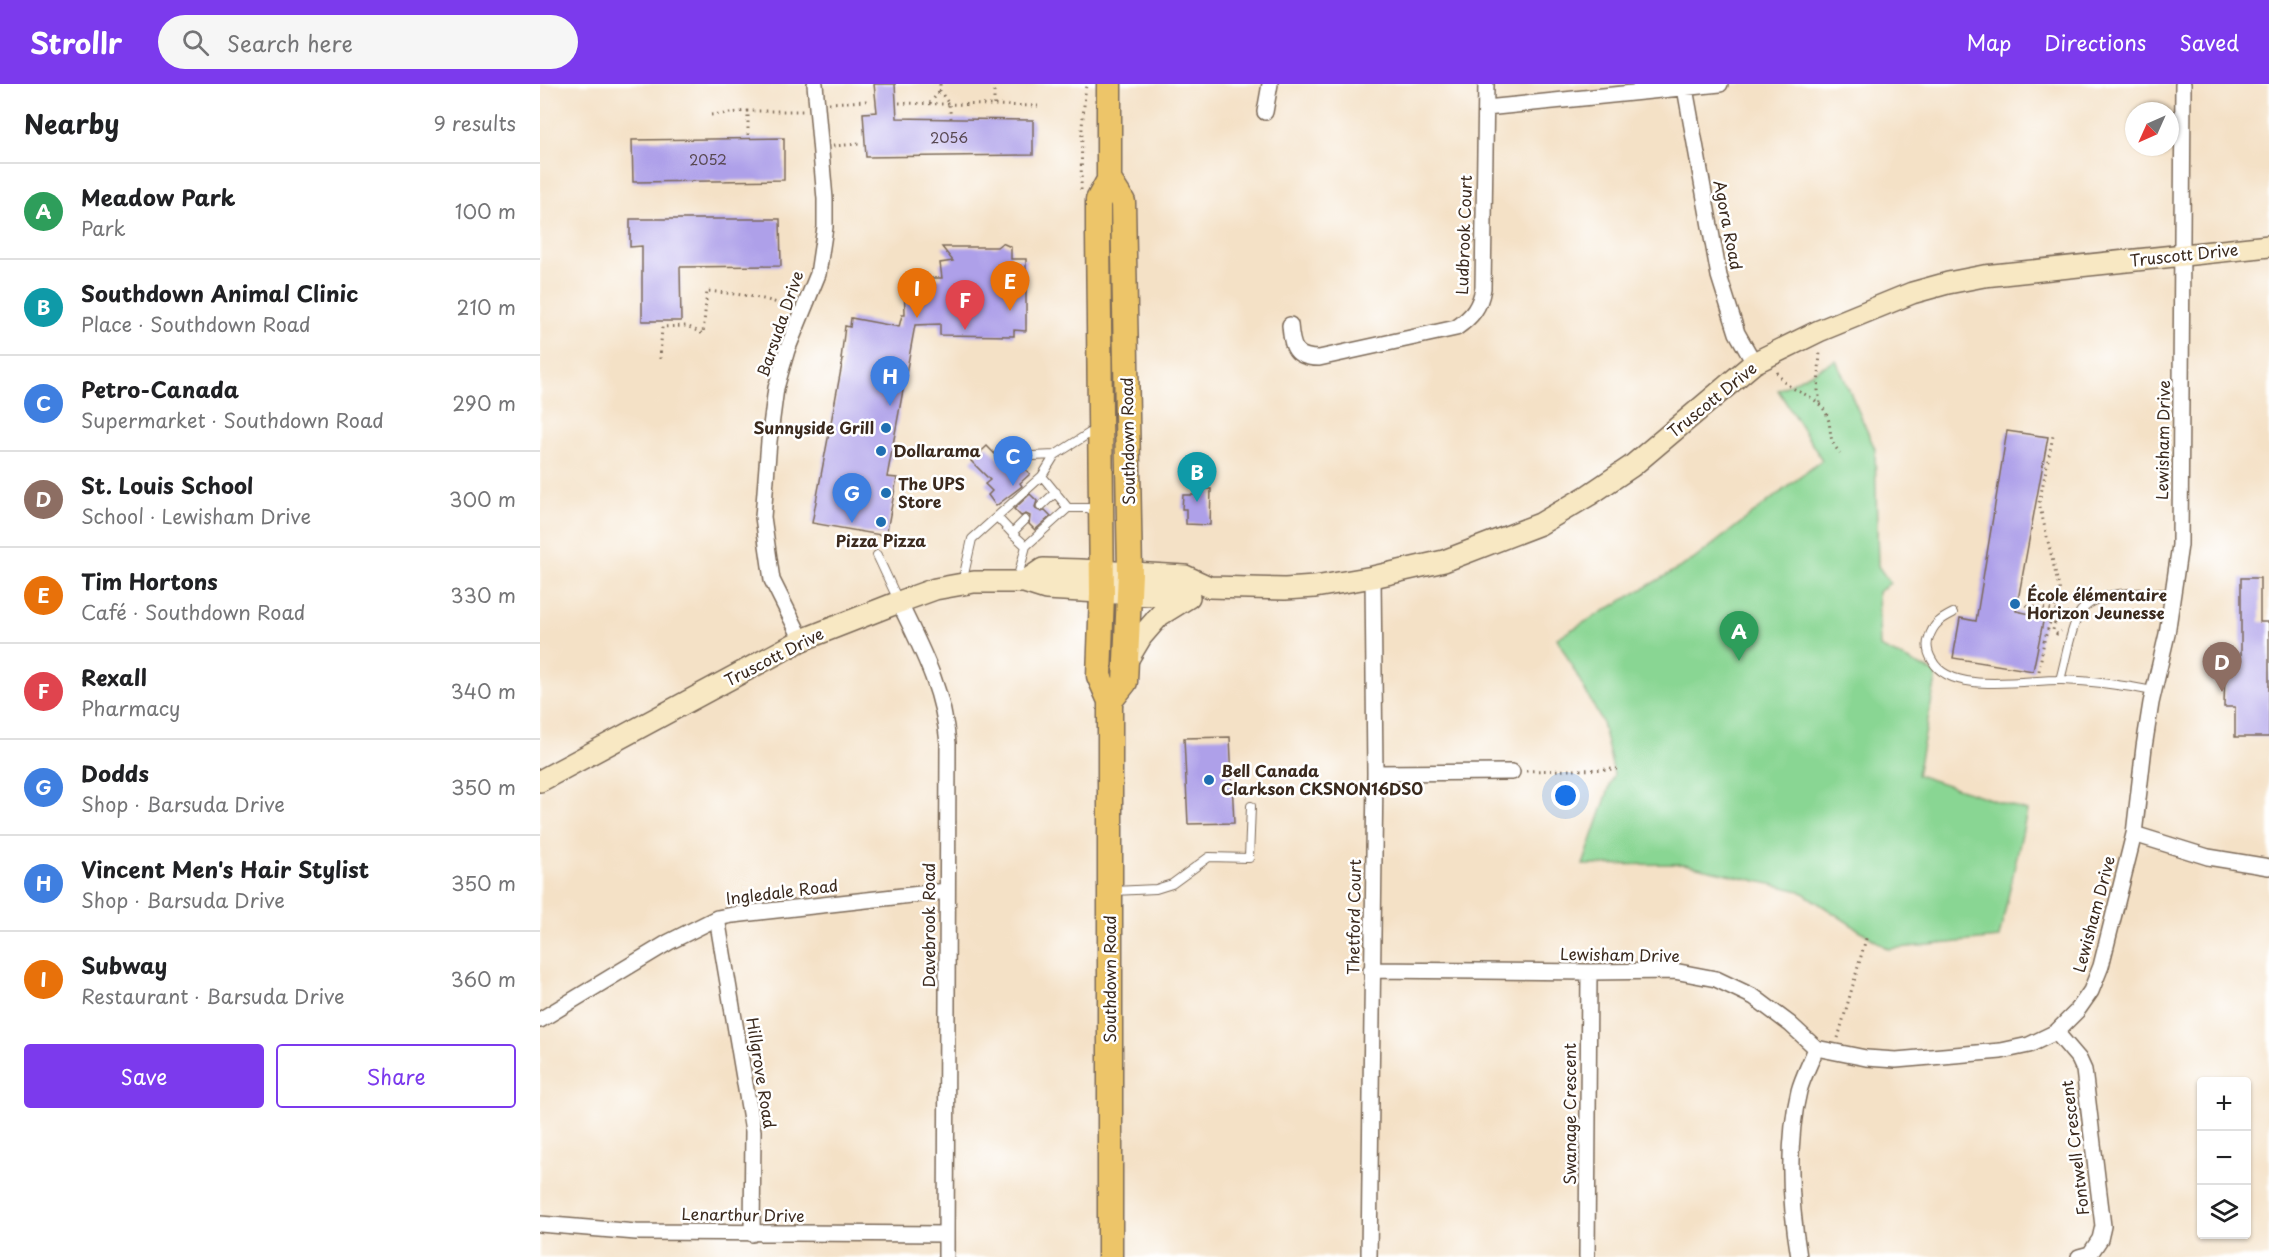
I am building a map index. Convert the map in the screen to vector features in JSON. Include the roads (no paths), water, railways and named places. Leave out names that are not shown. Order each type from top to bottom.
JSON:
[{"type":"main road","name":"Southdown Road","points":[[1109,84],[1109,180],[1098,200],[1102,582],[1099,676],[1110,701],[1110,1257]]},
{"type":"main road","name":"Southdown Road","points":[[1109,180],[1124,202],[1130,584],[1125,682],[1110,701]]},
{"type":"street","name":"Barsuda Drive","points":[[802,640],[772,580],[764,518],[777,388],[787,350],[818,274],[825,227],[825,199],[815,84]]},
{"type":"street","points":[[1265,112],[1270,84]]},
{"type":"street","name":"Ludbrook Court","points":[[1290,325],[1292,344],[1298,354],[1309,358],[1319,358],[1456,328],[1470,319],[1480,303],[1483,288],[1486,84]]},
{"type":"street","points":[[1486,108],[1720,84]]},
{"type":"street","name":"Lewisham Drive","points":[[1371,970],[1589,972],[1674,970],[1716,979],[1754,997],[1790,1024],[1816,1048],[1866,1058],[1896,1060],[1978,1053],[2029,1045],[2056,1032],[2077,1011],[2091,992],[2101,966],[2134,834],[2144,747],[2153,691],[2167,634],[2180,545],[2183,84]]},
{"type":"street","name":"Agora Road","points":[[1685,88],[1719,276],[1737,333],[1761,359]]},
{"type":"street","name":"Truscott Drive","points":[[1130,584],[1185,576],[1209,587],[1315,587],[1444,561],[1540,524],[1589,495],[1632,466],[1761,359],[1818,331],[1912,293],[1984,276],[2269,246]]},
{"type":"street","name":"Thetford Court","points":[[1369,1257],[1374,773],[1373,577]]},
{"type":"street","name":"Truscott Drive","points":[[540,781],[802,640],[934,589],[974,582],[1020,582],[1046,589],[1102,582],[1130,584],[1188,597],[1209,587]]},
{"type":"street","points":[[1126,662],[1141,637],[1160,615],[1188,597]]},
{"type":"street","name":"Davebrook Road","points":[[899,602],[932,672],[945,714],[948,743],[946,1257]]},
{"type":"street","points":[[1374,773],[1512,772]]},
{"type":"street","points":[[2134,834],[2208,857],[2269,867]]},
{"type":"street","name":"Ingledale Road","points":[[540,1020],[669,942],[717,918],[947,891]]},
{"type":"street","name":"Hillgrove Road","points":[[717,918],[753,1131],[752,1234]]},
{"type":"street","name":"Swanage Crescent","points":[[1587,1257],[1589,972]]},
{"type":"street","name":"Fontwell Crescent","points":[[2056,1032],[2079,1059],[2084,1070],[2103,1226],[2100,1239],[2090,1254],[2079,1257]]},
{"type":"street","points":[[1799,1257],[1791,1168],[1791,1140],[1800,1088],[1816,1048]]},
{"type":"street","name":"Lenarthur Drive","points":[[540,1224],[636,1232],[946,1234]]},
{"type":"lane","points":[[961,584],[972,539],[1042,476],[1055,455],[1100,427]]},
{"type":"lane","points":[[1010,457],[1055,455]]},
{"type":"lane","points":[[1042,476],[1068,508]]},
{"type":"lane","points":[[1041,506],[1056,492]]},
{"type":"lane","points":[[1020,582],[1026,546],[1068,508],[1088,508],[1101,515]]},
{"type":"lane","points":[[997,517],[1026,546]]},
{"type":"lane","points":[[1012,533],[1025,520]]},
{"type":"lane","points":[[878,555],[899,602]]},
{"type":"lane","points":[[2060,680],[2079,615],[2093,601],[2104,596],[2174,594]]},
{"type":"lane","points":[[1953,613],[1942,618],[1932,629],[1927,643],[1933,663],[1945,674],[1966,681],[2010,683],[2060,680],[2113,683],[2153,691]]},
{"type":"lane","points":[[1109,891],[1155,889],[1172,884],[1209,857],[1249,858],[1251,806]]},
{"type":"place","name":"Tim Hortons","points":[[1010,311]]},
{"type":"place","name":"Subway","points":[[917,318]]},
{"type":"place","name":"Rexall","points":[[965,330]]},
{"type":"place","name":"Vincent Men's Hair Stylist","points":[[890,406]]},
{"type":"place","name":"Sunnyside Grill","points":[[886,428]]},
{"type":"place","name":"Dollarama","points":[[881,451]]},
{"type":"place","name":"Petro-Canada","points":[[1013,486]]},
{"type":"place","name":"The UPS Store","points":[[886,493]]},
{"type":"place","name":"Southdown Animal Clinic","points":[[1197,502]]},
{"type":"place","name":"Pizza Pizza","points":[[881,522]]},
{"type":"place","name":"Dodds","points":[[852,523]]},
{"type":"place","name":"École élémentaire Horizon Jeunesse","points":[[2015,604]]},
{"type":"place","name":"Meadow Park","points":[[1739,661]]},
{"type":"place","name":"St. Louis School","points":[[2222,692]]},
{"type":"place","name":"Bell Canada Clarkson CKSNON16DS0","points":[[1209,780]]}]
